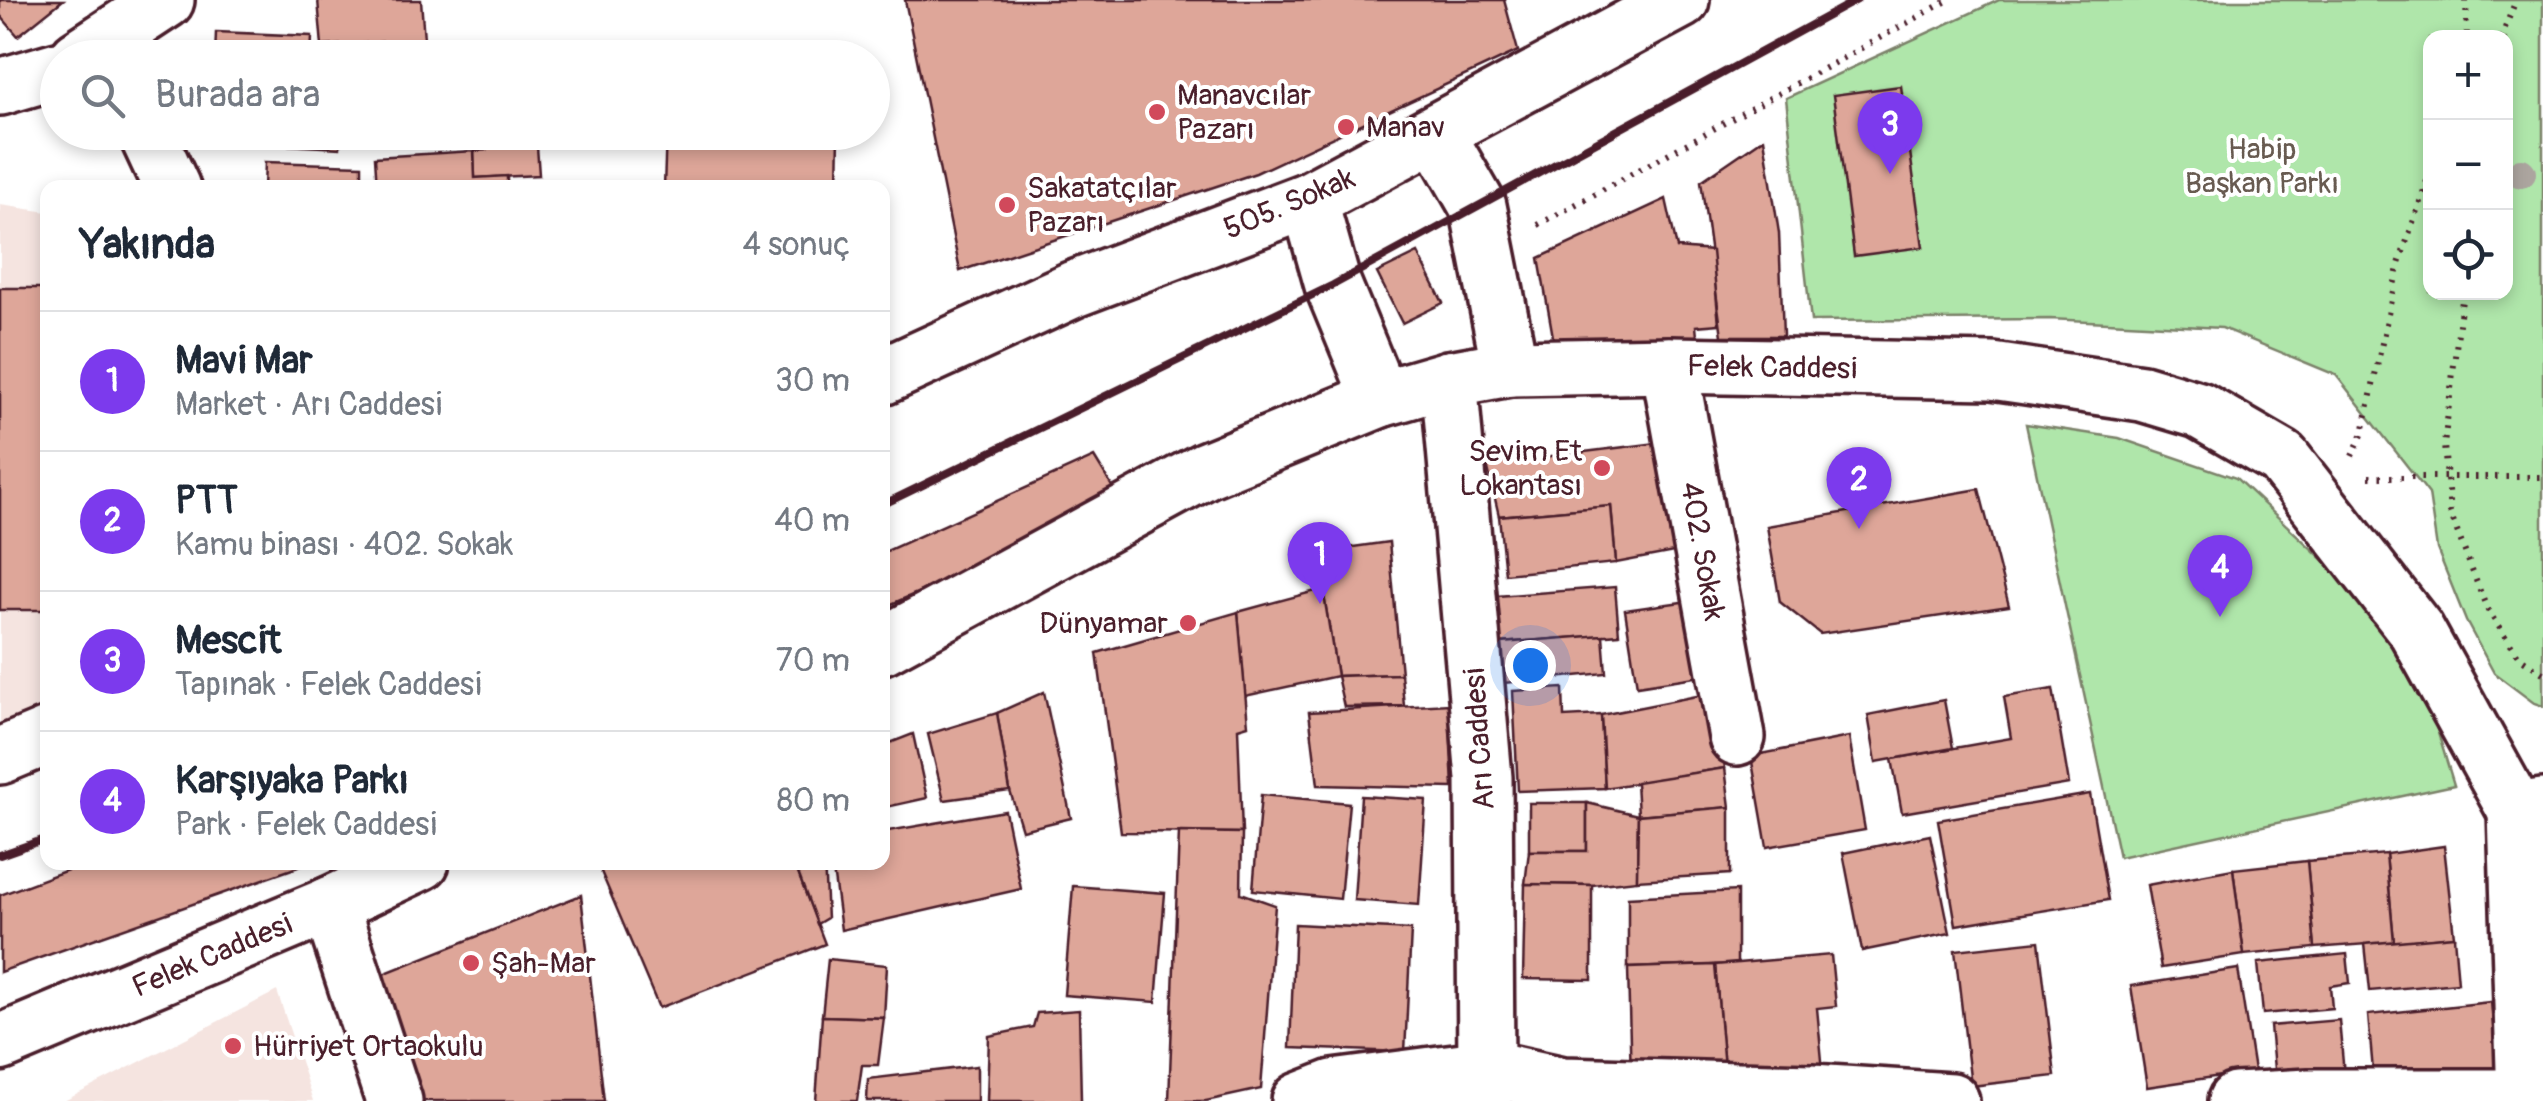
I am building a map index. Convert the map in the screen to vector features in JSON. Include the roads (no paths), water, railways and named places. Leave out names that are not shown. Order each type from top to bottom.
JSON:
[{"type":"street","points":[[118,40],[166,0]]},
{"type":"street","name":"505. Sokak","points":[[890,373],[1074,289],[1309,200],[1681,0]]},
{"type":"street","points":[[0,87],[40,75]]},
{"type":"street","points":[[1436,133],[1478,206],[1510,368]]},
{"type":"street","points":[[154,150],[168,180]]},
{"type":"street","points":[[1309,200],[1333,285],[1380,399]]},
{"type":"street","name":"Felek Caddesi","points":[[890,642],[1206,470],[1380,399],[1450,378],[1510,368],[1669,365],[1992,371],[2142,393],[2199,410],[2333,493],[2529,809]]},
{"type":"street","name":"402. Sokak","points":[[1669,365],[1737,738]]},
{"type":"street","name":"Arı Caddesi","points":[[1450,378],[1484,778],[1484,1084]]},
{"type":"street","points":[[0,756],[40,739]]},
{"type":"street","points":[[2236,1101],[2309,1097],[2524,1099],[2529,809]]},
{"type":"street","name":"Felek Caddesi","points":[[0,1043],[330,905],[404,870]]},
{"type":"street","points":[[330,905],[394,1101]]},
{"type":"street","points":[[1300,1101],[1332,1088],[1484,1084],[1812,1092],[1951,1101]]},
{"type":"railway","points":[[890,501],[1333,285],[1857,0]]},
{"type":"railway","points":[[0,855],[40,841]]},
{"type":"place","name":"Manavcılar Pazarı","points":[[1157,112]]},
{"type":"place","name":"Manav","points":[[1346,127]]},
{"type":"place","name":"Mescit","points":[[1890,174]]},
{"type":"place","name":"Sakatatçılar Pazarı","points":[[1007,205]]},
{"type":"place","name":"Sevim Et Lokantası","points":[[1602,468]]},
{"type":"place","name":"PTT","points":[[1859,529]]},
{"type":"place","name":"Mavi Mar","points":[[1320,604]]},
{"type":"place","name":"Karşıyaka Parkı","points":[[2220,617]]},
{"type":"place","name":"Dünyamar","points":[[1188,623]]},
{"type":"place","name":"Şah-Mar","points":[[471,963]]},
{"type":"place","name":"Hürriyet Ortaokulu","points":[[233,1046]]},
{"type":"park label","name":"Habip Başkan Parkı","points":[[2262,166]]}]
